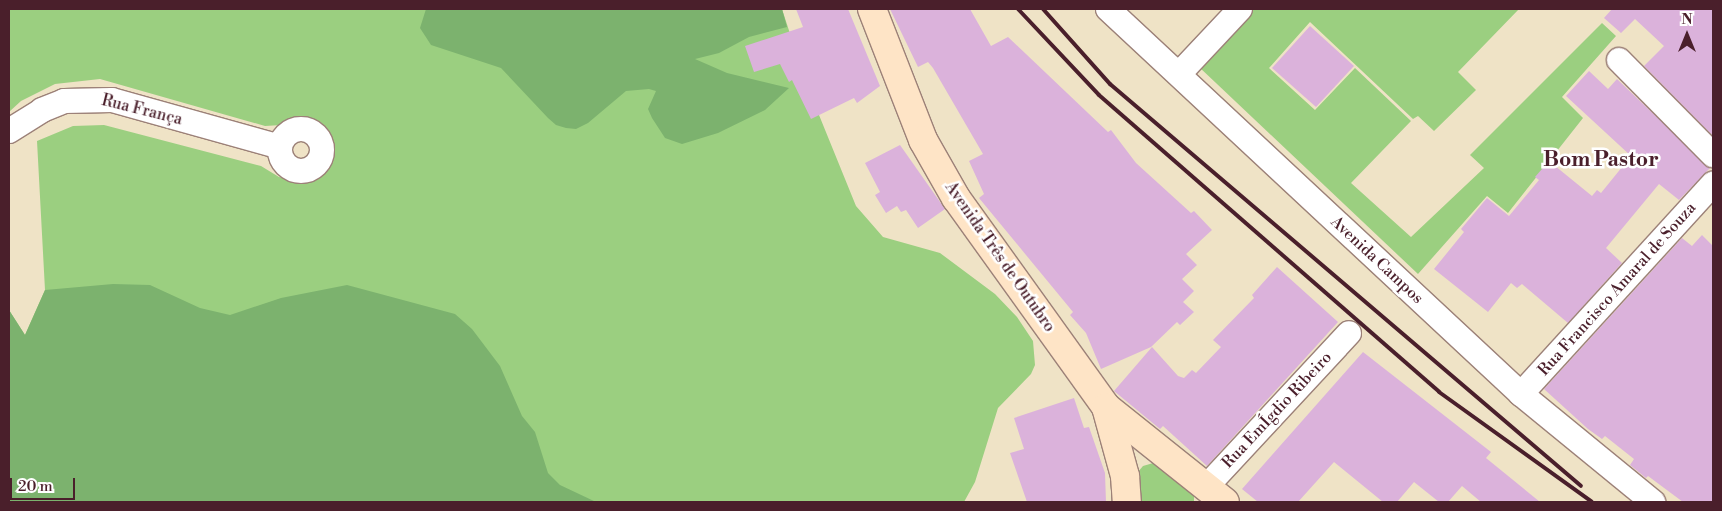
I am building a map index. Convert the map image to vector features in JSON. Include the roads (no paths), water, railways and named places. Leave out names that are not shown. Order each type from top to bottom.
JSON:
[{"type":"main road","name":"Avenida Três de Outubro","points":[[872,9],[924,140],[956,198],[1106,407],[1125,476],[1127,502]]},
{"type":"main road","points":[[1106,407],[1169,456],[1211,497]]},
{"type":"main road","points":[[1125,476],[1147,457],[1169,456]]},
{"type":"street","name":"Avenida Campos","points":[[1108,9],[1521,394],[1653,502]]},
{"type":"street","points":[[1179,74],[1240,9]]},
{"type":"street","points":[[1619,60],[1713,155]]},
{"type":"street","name":"Rua França","points":[[9,131],[36,113],[64,101],[103,99],[280,147]]},
{"type":"street","name":"Rua Francisco Amaral de Souza","points":[[1521,394],[1713,184]]},
{"type":"street","name":"Rua EmÍgdio Ribeiro","points":[[1211,497],[1349,333]]},
{"type":"railway","points":[[1018,9],[1099,95],[1439,392],[1592,502]]},
{"type":"railway","points":[[1043,9],[1110,84],[1581,486]]},
{"type":"district","name":"Bom Pastor","points":[[1601,160]]}]
